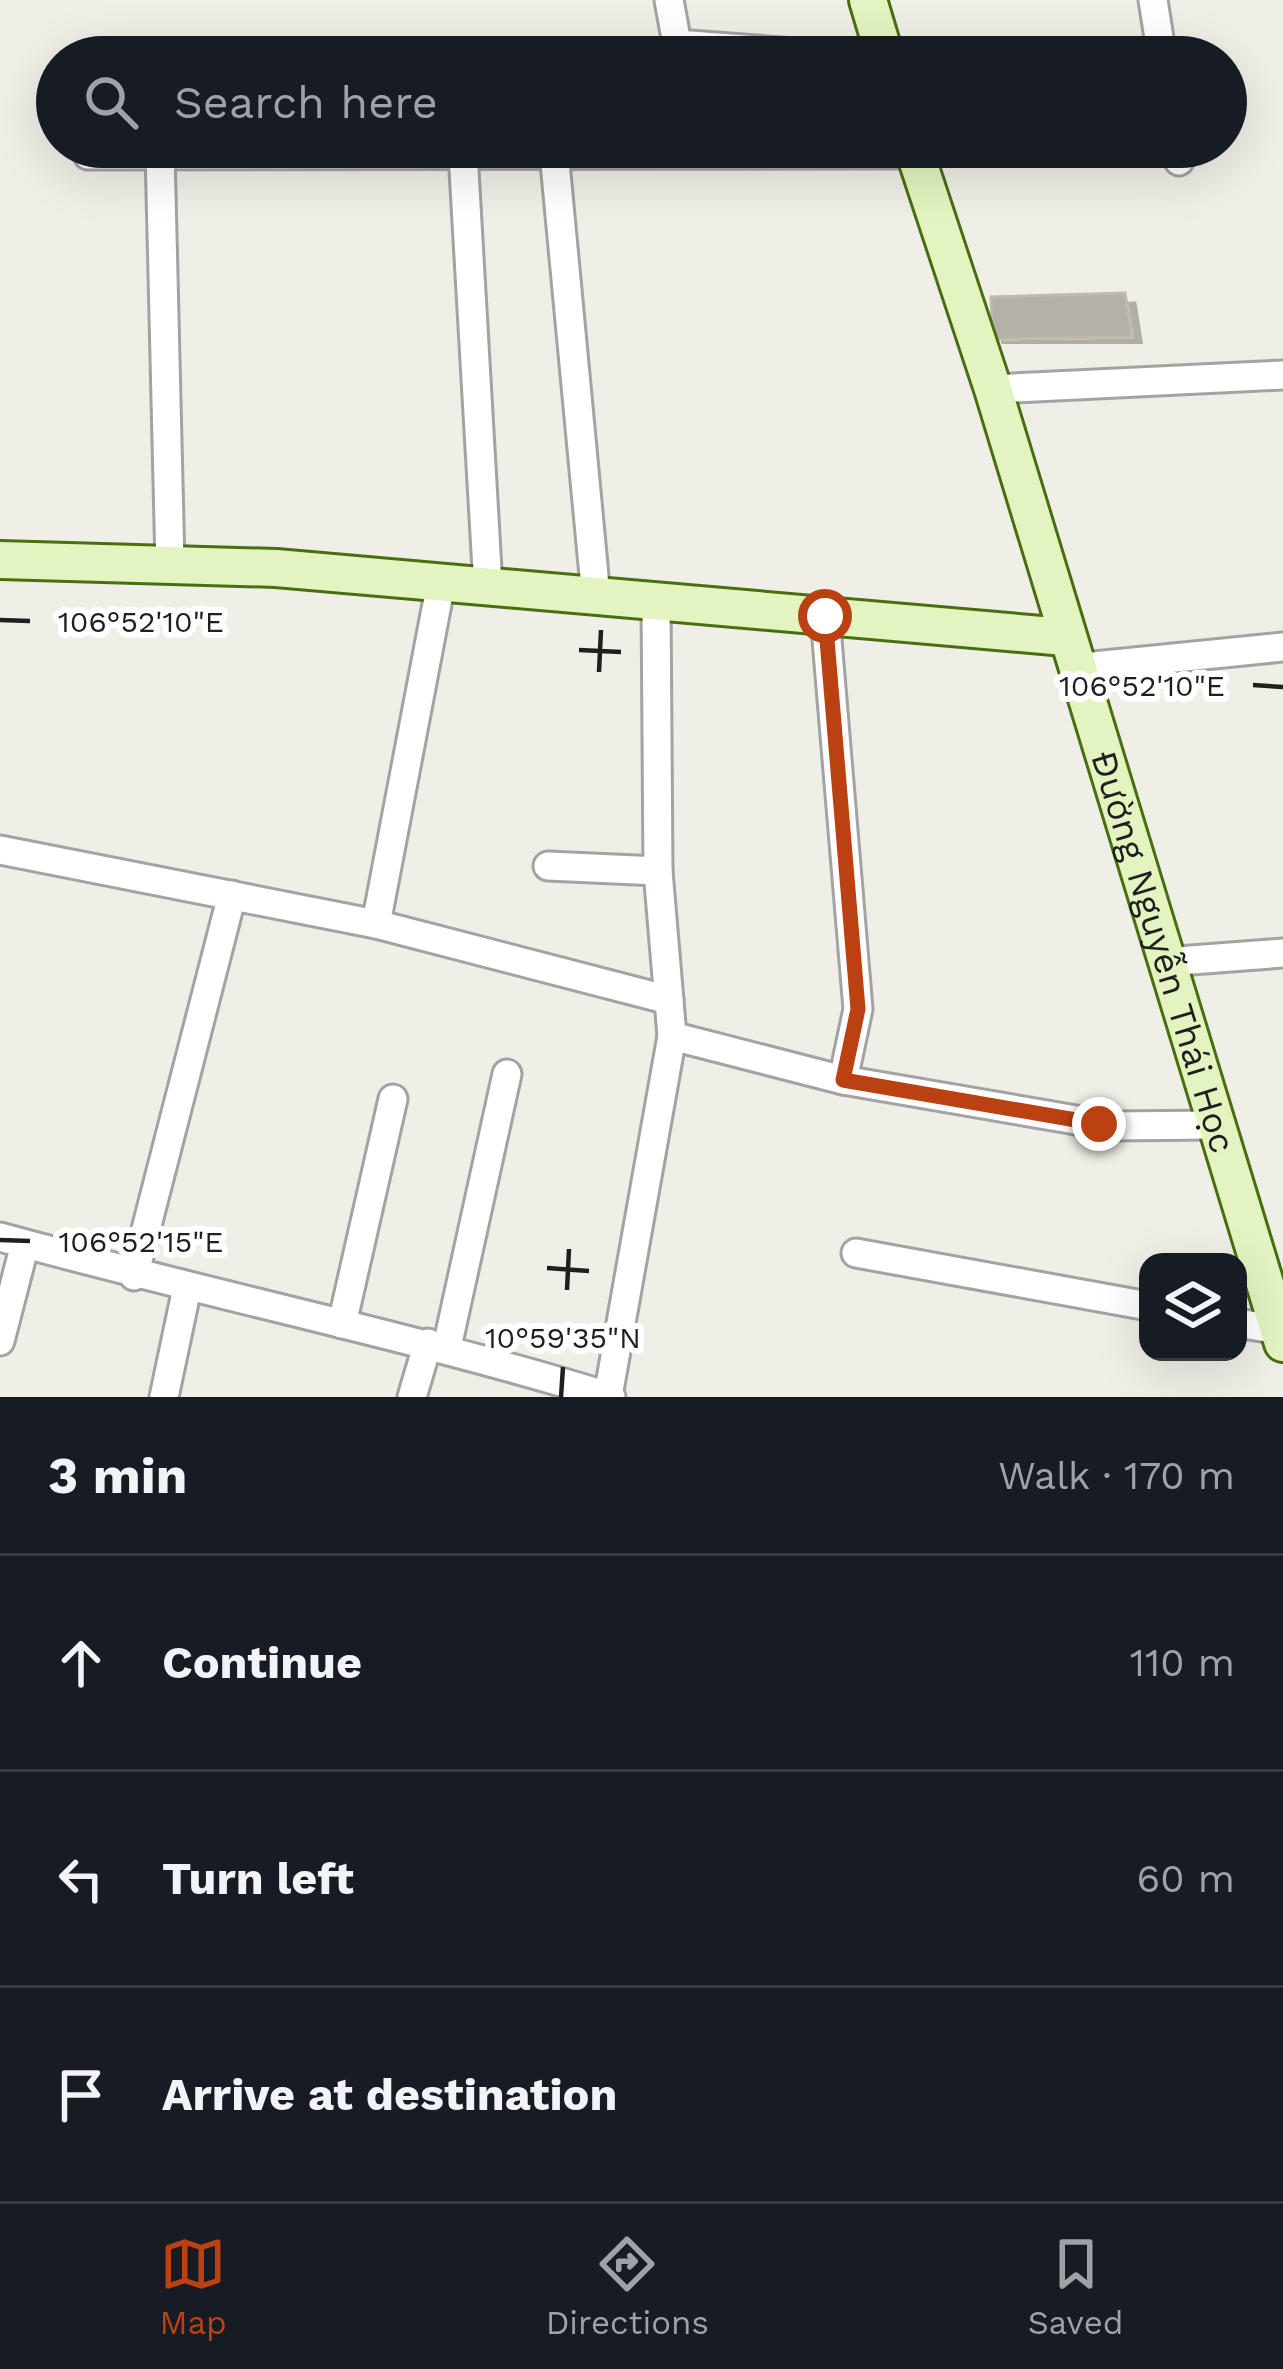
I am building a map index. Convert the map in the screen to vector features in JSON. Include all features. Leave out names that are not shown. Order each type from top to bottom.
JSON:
[{"type":"street","points":[[669,0],[676,36]]},
{"type":"street","points":[[868,0],[879,36]]},
{"type":"street","points":[[1153,0],[1159,36]]},
{"type":"street","points":[[160,168],[170,565]]},
{"type":"street","points":[[465,168],[488,587]]},
{"type":"street","points":[[556,168],[596,597]]},
{"type":"street","name":"Đường Nguyễn Thái Học","points":[[921,168],[993,388],[1070,653],[1280,1328]]},
{"type":"street","points":[[993,388],[1283,375]]},
{"type":"street","points":[[0,560],[170,565],[656,601],[825,616],[1070,653],[1283,647]]},
{"type":"street","points":[[376,924],[441,583]]},
{"type":"street","points":[[0,1341],[13,1241],[134,1276],[437,1345],[610,1396],[672,1036],[658,871],[656,601]]},
{"type":"street","points":[[825,616],[858,1009],[843,1080]]},
{"type":"street","points":[[0,850],[376,924],[669,1000]]},
{"type":"street","points":[[548,866],[658,871]]},
{"type":"street","points":[[134,1276],[232,895]]},
{"type":"street","points":[[1165,962],[1283,953]]},
{"type":"street","points":[[672,1036],[843,1080],[1099,1124],[1215,1125]]},
{"type":"street","points":[[412,1397],[437,1345],[507,1074]]},
{"type":"street","points":[[343,1324],[393,1099]]},
{"type":"street","points":[[856,1253],[1139,1304]]},
{"type":"street","points":[[164,1397],[187,1288]]},
{"type":"street","points":[[1247,1324],[1280,1328]]},
{"type":"building","points":[[1125,293],[1132,337],[993,339],[991,297]]},
{"type":"route","points":[[825,616],[858,1009],[843,1080],[1099,1124]]}]
